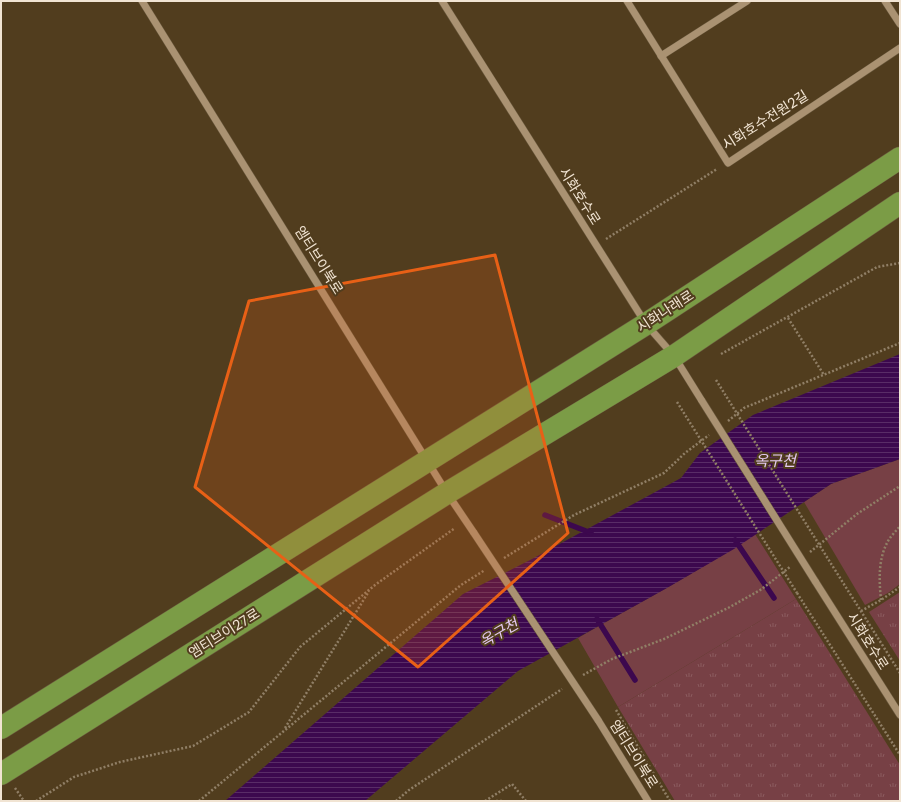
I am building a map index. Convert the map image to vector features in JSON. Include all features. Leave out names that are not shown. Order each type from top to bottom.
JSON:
[{"type":"main road","name":"시화나래로","points":[[428,461],[646,324],[900,158]]},
{"type":"main road","points":[[447,493],[674,356],[900,203]]},
{"type":"main road","points":[[1,728],[428,461]]},
{"type":"main road","name":"엠티브이27로","points":[[1,774],[447,493]]},
{"type":"street","name":"엠티브이북로","points":[[142,1],[447,493],[598,720],[648,801]]},
{"type":"street","name":"시화호수로","points":[[442,1],[646,324],[674,356],[900,715]]},
{"type":"street","name":"시화호수전원2길","points":[[627,1],[728,162],[900,48]]},
{"type":"street","points":[[661,56],[747,1]]},
{"type":"street","points":[[885,1],[900,24]]},
{"type":"path","points":[[596,245],[728,162]]},
{"type":"path","points":[[721,354],[877,268],[900,263]]},
{"type":"path","points":[[788,318],[824,375]]},
{"type":"path","points":[[726,422],[744,408],[900,343]]},
{"type":"path","points":[[716,380],[900,673]]},
{"type":"path","points":[[677,402],[900,755]]},
{"type":"path","points":[[502,560],[574,515],[664,473],[685,453],[715,431]]},
{"type":"path","points":[[805,555],[857,514],[900,486]]},
{"type":"path","points":[[36,801],[74,777],[120,762],[193,746],[249,712],[300,647],[370,589],[466,521]]},
{"type":"path","points":[[881,600],[879,582],[882,558],[888,541],[900,526]]},
{"type":"path","points":[[578,678],[612,659],[664,639],[728,608],[762,589],[793,564]]},
{"type":"path","points":[[199,801],[461,585],[488,568]]},
{"type":"path","points":[[861,611],[900,587]]},
{"type":"path","points":[[283,731],[370,589]]},
{"type":"path","points":[[396,801],[409,790],[566,686]]},
{"type":"path","points":[[616,710],[670,801]]},
{"type":"path","points":[[485,801],[512,784],[526,801]]},
{"type":"path","points":[[496,801],[502,801]]},
{"type":"highlighted area","points":[[495,255],[568,533],[418,667],[195,487],[249,301]]},
{"type":"green space","points":[[900,459],[900,584],[888,593],[865,605],[804,502],[831,484]]},
{"type":"green space","points":[[755,534],[796,599],[618,707],[578,638],[690,575]]},
{"type":"green space","points":[[900,592],[900,661],[869,612]]},
{"type":"green space","points":[[796,599],[900,765],[900,801],[675,801],[618,707]]},
{"type":"water","name":"옥구천","points":[[900,354],[900,459],[831,484],[734,549],[518,671],[365,801],[225,801],[463,594],[532,559],[681,478],[700,453],[753,415]]},
{"type":"waterway","points":[[545,515],[591,533]]},
{"type":"waterway","points":[[735,540],[774,598]]},
{"type":"waterway","points":[[597,619],[635,680]]}]
